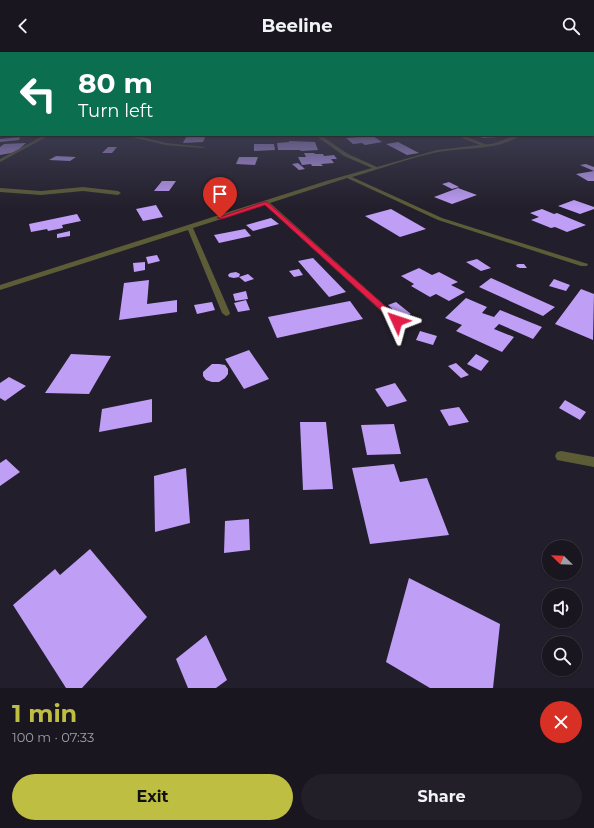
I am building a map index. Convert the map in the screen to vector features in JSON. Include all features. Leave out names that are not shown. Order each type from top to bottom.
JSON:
[{"type":"street","points":[[0,161],[23,149]]},
{"type":"street","points":[[337,149],[346,155],[376,168]]},
{"type":"street","points":[[0,288],[190,228],[347,176],[437,151],[456,149]]},
{"type":"street","points":[[347,176],[440,220],[584,264]]},
{"type":"street","points":[[0,190],[41,193],[83,189],[118,193]]},
{"type":"street","points":[[266,203],[397,321]]},
{"type":"street","points":[[190,228],[226,314]]},
{"type":"street","points":[[561,456],[594,462]]},
{"type":"building","points":[[0,149],[20,149],[16,152],[0,155]]},
{"type":"building","points":[[106,149],[116,149],[112,153],[102,153]]},
{"type":"building","points":[[254,149],[275,149],[275,150],[254,151]]},
{"type":"building","points":[[278,149],[318,149],[318,150],[301,151],[278,150]]},
{"type":"building","points":[[395,149],[411,149],[419,153],[407,155]]},
{"type":"building","points":[[304,153],[323,154],[324,156],[334,155],[337,159],[331,159],[334,163],[321,164],[323,166],[312,166],[311,164],[302,165],[298,157],[306,157]]},
{"type":"building","points":[[56,156],[76,157],[70,161],[49,160]]},
{"type":"building","points":[[239,157],[258,157],[255,165],[236,164]]},
{"type":"building","points":[[298,163],[305,169],[299,170],[292,164]]},
{"type":"building","points":[[586,164],[594,167],[594,171],[580,165]]},
{"type":"building","points":[[594,171],[594,181],[588,181],[576,174]]},
{"type":"building","points":[[162,181],[176,181],[169,191],[154,191]]},
{"type":"building","points":[[449,182],[459,187],[452,189],[442,184]]},
{"type":"building","points":[[458,188],[477,195],[452,204],[434,197]]},
{"type":"building","points":[[574,200],[594,207],[594,209],[580,214],[558,206]]},
{"type":"building","points":[[156,205],[163,217],[143,221],[136,209]]},
{"type":"building","points":[[391,209],[426,229],[400,237],[365,216]]},
{"type":"building","points":[[542,209],[554,214],[557,213],[586,225],[567,232],[555,227],[551,228],[531,220],[539,217],[530,213]]},
{"type":"building","points":[[77,214],[81,221],[62,225],[63,228],[31,232],[29,224]]},
{"type":"building","points":[[271,218],[279,224],[253,231],[246,225]]},
{"type":"building","points":[[245,229],[251,236],[219,243],[214,235]]},
{"type":"building","points":[[70,231],[70,236],[57,238],[57,234]]},
{"type":"building","points":[[157,255],[160,261],[148,264],[146,257]]},
{"type":"building","points":[[313,258],[346,292],[329,297],[298,261]]},
{"type":"building","points":[[477,259],[491,268],[481,271],[466,262]]},
{"type":"building","points":[[145,262],[145,270],[134,272],[133,263]]},
{"type":"building","points":[[524,264],[527,268],[517,267],[516,265]]},
{"type":"building","points":[[419,268],[432,275],[439,272],[458,282],[451,285],[465,292],[449,301],[436,294],[430,297],[411,286],[414,284],[401,276]]},
{"type":"building","points":[[299,269],[303,275],[294,277],[289,271]]},
{"type":"building","points":[[236,272],[240,274],[239,277],[229,277],[228,275],[230,273]]},
{"type":"building","points":[[248,274],[254,279],[245,282],[239,277]]},
{"type":"building","points":[[491,278],[555,307],[543,316],[479,287]]},
{"type":"building","points":[[554,279],[570,285],[566,291],[549,286]]},
{"type":"building","points":[[149,280],[147,304],[177,300],[177,312],[119,320],[124,283]]},
{"type":"building","points":[[581,289],[594,294],[593,340],[555,324]]},
{"type":"building","points":[[246,291],[248,299],[235,301],[233,294]]},
{"type":"building","points":[[466,298],[487,307],[482,313],[494,317],[500,310],[542,327],[533,339],[499,324],[494,329],[514,337],[502,352],[456,331],[462,325],[445,318]]},
{"type":"building","points":[[246,300],[250,310],[238,312],[234,303]]},
{"type":"building","points":[[350,301],[363,319],[277,338],[268,317]]},
{"type":"building","points":[[212,302],[215,310],[197,314],[194,305]]},
{"type":"building","points":[[396,302],[411,314],[401,317],[388,305]]},
{"type":"building","points":[[420,331],[437,336],[433,345],[416,340]]},
{"type":"building","points":[[249,350],[269,379],[244,389],[225,359]]},
{"type":"building","points":[[71,354],[111,356],[89,394],[45,393]]},
{"type":"building","points":[[476,354],[489,361],[481,371],[467,364]]},
{"type":"building","points":[[456,363],[469,375],[461,378],[448,366]]},
{"type":"building","points":[[212,364],[225,365],[228,369],[228,374],[219,382],[206,380],[203,376],[203,372]]},
{"type":"building","points":[[9,377],[26,386],[5,401],[0,398],[0,383]]},
{"type":"building","points":[[395,383],[407,401],[387,407],[375,389]]},
{"type":"building","points":[[152,399],[152,422],[99,432],[102,409]]},
{"type":"building","points":[[565,400],[586,412],[580,420],[559,408]]},
{"type":"building","points":[[459,407],[469,422],[449,426],[440,410]]},
{"type":"building","points":[[300,422],[326,422],[333,489],[303,490]]},
{"type":"building","points":[[394,424],[401,454],[367,455],[361,425]]},
{"type":"building","points":[[6,459],[20,472],[0,486],[0,463]]},
{"type":"building","points":[[394,464],[400,482],[427,478],[449,535],[370,544],[352,468]]},
{"type":"building","points":[[186,468],[190,523],[155,532],[154,476]]},
{"type":"building","points":[[249,519],[250,550],[224,553],[225,521]]},
{"type":"building","points":[[90,549],[147,617],[82,688],[66,688],[13,605],[55,569],[60,575]]},
{"type":"building","points":[[409,578],[500,624],[493,688],[430,688],[386,662]]},
{"type":"building","points":[[206,635],[227,680],[216,688],[188,688],[176,659]]},
{"type":"route","points":[[220,218],[266,203],[397,321]]}]
